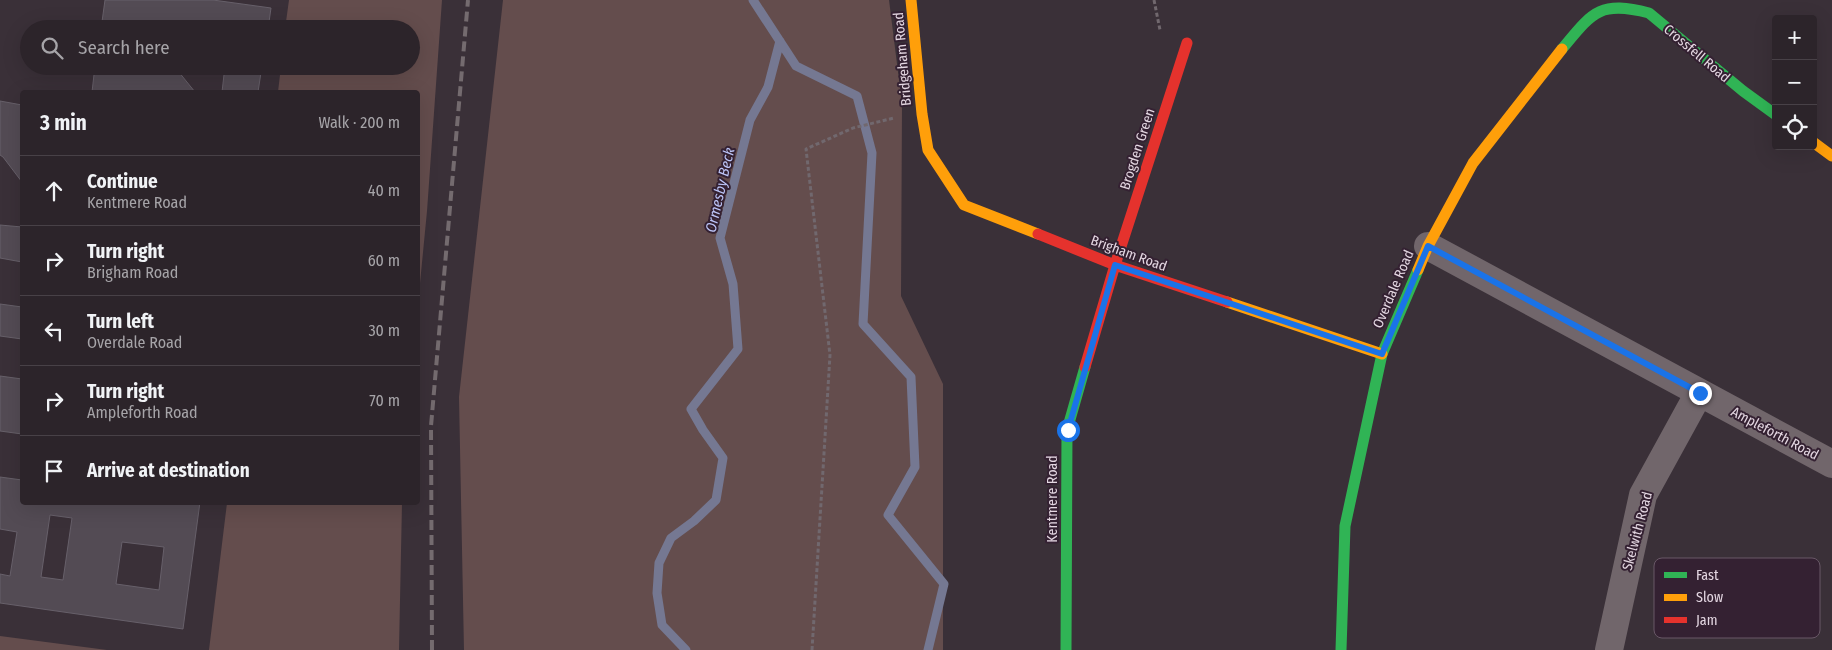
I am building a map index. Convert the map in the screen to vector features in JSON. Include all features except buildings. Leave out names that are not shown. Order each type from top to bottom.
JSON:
[{"type":"street","name":"Bridgeham Road","points":[[911,0],[922,114]]},
{"type":"street","name":"Crossfell Road","points":[[1614,0],[1634,4],[1649,13],[1743,91],[1772,112]]},
{"type":"street","name":"Overdale Road","points":[[1341,650],[1345,526],[1382,354],[1428,246],[1473,163],[1581,26],[1595,11],[1614,0]]},
{"type":"street","name":"Brogden Green","points":[[1115,265],[1187,43]]},
{"type":"street","name":"Brigham Road","points":[[922,114],[928,150],[964,205],[1115,265],[1382,354]]},
{"type":"street","points":[[1817,145],[1832,156]]},
{"type":"street","name":"Ampleforth Road","points":[[1428,246],[1832,464]]},
{"type":"street","name":"Kentmere Road","points":[[1066,650],[1068,430],[1115,265]]},
{"type":"street","name":"Skelwith Road","points":[[1609,650],[1643,495],[1700,393]]},
{"type":"path","points":[[812,650],[830,355],[806,149],[854,128],[886,119]]},
{"type":"shaded area","points":[[289,0],[442,0],[420,283],[420,90],[278,90],[280,75],[420,75],[420,20],[286,20]]},
{"type":"shaded area","points":[[503,0],[889,0],[902,104],[901,296],[943,384],[943,650],[464,650],[459,397]]},
{"type":"shaded area","points":[[227,505],[402,505],[399,650],[209,650]]},
{"type":"shaded area","points":[[0,636],[107,650],[0,650]]},
{"type":"waterway","points":[[753,0],[796,66],[857,96],[872,153],[863,324],[911,377],[915,467],[888,515],[944,584],[928,650]]},
{"type":"waterway","name":"Ormesby Beck","points":[[686,650],[662,625],[657,593],[659,563],[671,538],[694,521],[716,500],[723,458],[691,409],[738,349],[733,284],[720,238],[750,120],[768,87],[780,41]]},
{"type":"railway","points":[[432,650],[431,426],[468,0]]},
{"type":"traffic: fast","points":[[1562,49],[1581,26],[1590,18],[1607,9],[1632,9],[1649,13],[1743,91],[1772,112]]},
{"type":"traffic: fast","points":[[1341,650],[1345,526],[1382,354],[1418,270]]},
{"type":"traffic: fast","points":[[1066,650],[1067,430],[1085,367]]},
{"type":"traffic: slow","points":[[911,0],[922,114],[928,150],[964,205],[1038,234]]},
{"type":"traffic: slow","points":[[1418,270],[1428,246],[1473,163],[1562,49]]},
{"type":"traffic: slow","points":[[1817,145],[1832,156]]},
{"type":"traffic: slow","points":[[1227,302],[1382,354]]},
{"type":"traffic: jam","points":[[1085,367],[1115,265],[1187,43]]},
{"type":"traffic: jam","points":[[1038,234],[1115,265],[1227,302]]},
{"type":"route","points":[[1068,430],[1115,265],[1382,354],[1428,246],[1700,393]]}]
